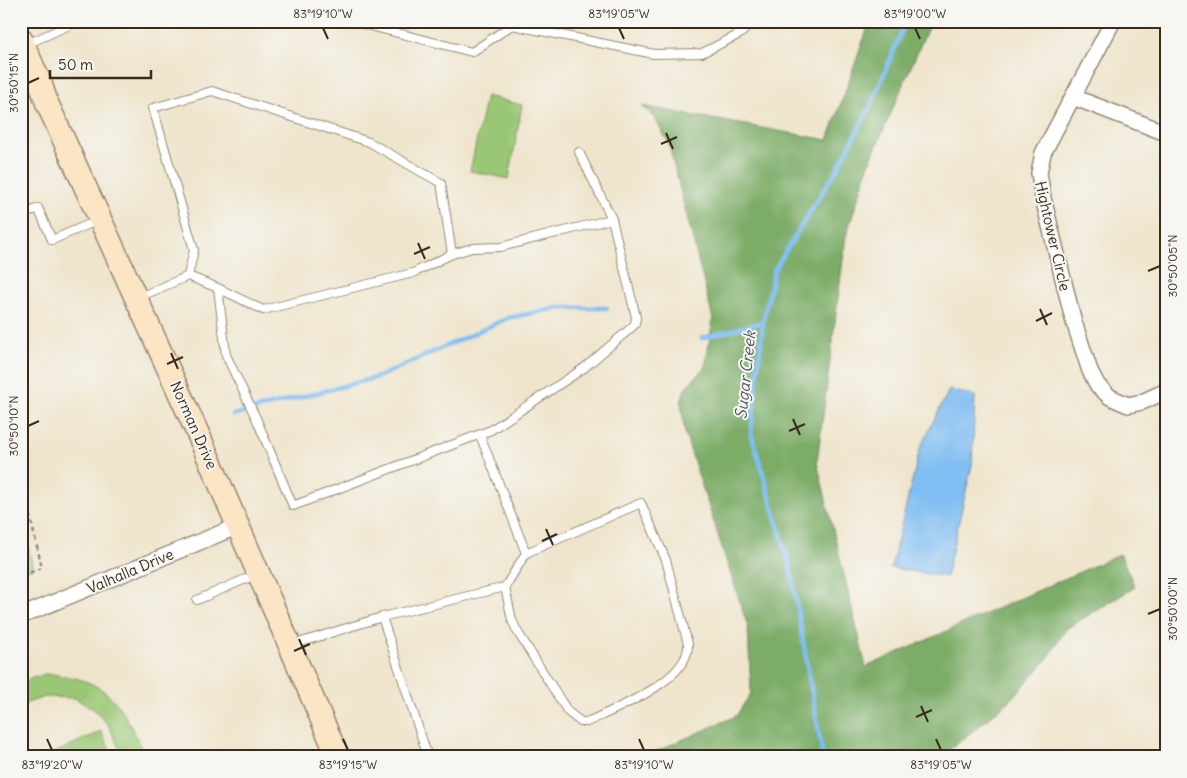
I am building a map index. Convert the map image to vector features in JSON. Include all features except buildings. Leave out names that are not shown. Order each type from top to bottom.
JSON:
[{"type":"street","name":"Hightower Circle","points":[[1113,21],[1044,153],[1039,174],[1058,259],[1082,351],[1098,386],[1110,397],[1128,405],[1142,402],[1166,391]]},
{"type":"street","name":"Norman Drive","points":[[23,42],[47,103],[137,298],[338,757]]},
{"type":"street","points":[[1073,97],[1166,133]]},
{"type":"street","name":"Valhalla Drive","points":[[21,616],[238,526]]},
{"type":"lane","points":[[23,42],[78,21]]},
{"type":"lane","points":[[351,21],[472,52],[512,25],[654,54],[673,54],[702,53],[740,34],[754,21]]},
{"type":"lane","points":[[188,276],[194,250],[153,108],[212,91],[369,142],[441,184],[452,254]]},
{"type":"lane","points":[[218,288],[226,355],[256,418],[293,506],[491,430],[584,368],[635,324],[636,318],[612,219],[579,152]]},
{"type":"lane","points":[[21,216],[38,208],[52,240],[101,219]]},
{"type":"lane","points":[[137,298],[188,276],[263,310],[413,273],[452,254],[472,248],[501,247],[612,219]]},
{"type":"lane","points":[[480,435],[526,553]]},
{"type":"lane","points":[[641,503],[666,560],[688,644],[687,657],[683,664],[653,691],[587,722],[581,722],[568,712],[517,631],[512,620],[506,587],[526,553],[641,503]]},
{"type":"lane","points":[[197,600],[259,573]]},
{"type":"lane","points":[[290,645],[382,617],[506,587]]},
{"type":"lane","points":[[382,617],[428,757]]},
{"type":"path","points":[[21,492],[29,512],[42,568],[21,576]]},
{"type":"green space","points":[[870,21],[931,21],[870,161],[846,236],[817,462],[866,667],[1120,554],[1135,587],[1066,629],[1048,658],[1013,698],[941,757],[643,757],[736,716],[751,693],[748,627],[685,434],[681,402],[685,388],[705,367],[713,319],[668,142],[653,116],[642,106],[828,140]]},
{"type":"green space","points":[[486,96],[522,105],[509,179],[470,171]]},
{"type":"green space","points":[[21,514],[33,568],[21,573]]},
{"type":"green space","points":[[45,674],[67,676],[84,681],[99,688],[110,697],[129,722],[145,757],[123,757],[109,726],[95,710],[75,698],[45,697],[21,707],[21,682]]},
{"type":"green space","points":[[101,731],[113,757],[46,757]]},
{"type":"water","points":[[949,390],[975,396],[972,465],[946,577],[891,568],[920,448]]},
{"type":"waterway","name":"Sugar Creek","points":[[823,757],[790,566],[751,433],[763,322],[774,270],[840,164],[871,105],[906,21]]},
{"type":"waterway","points":[[233,415],[378,377],[508,318],[558,308],[607,308]]},
{"type":"waterway","points":[[702,338],[763,322]]}]
